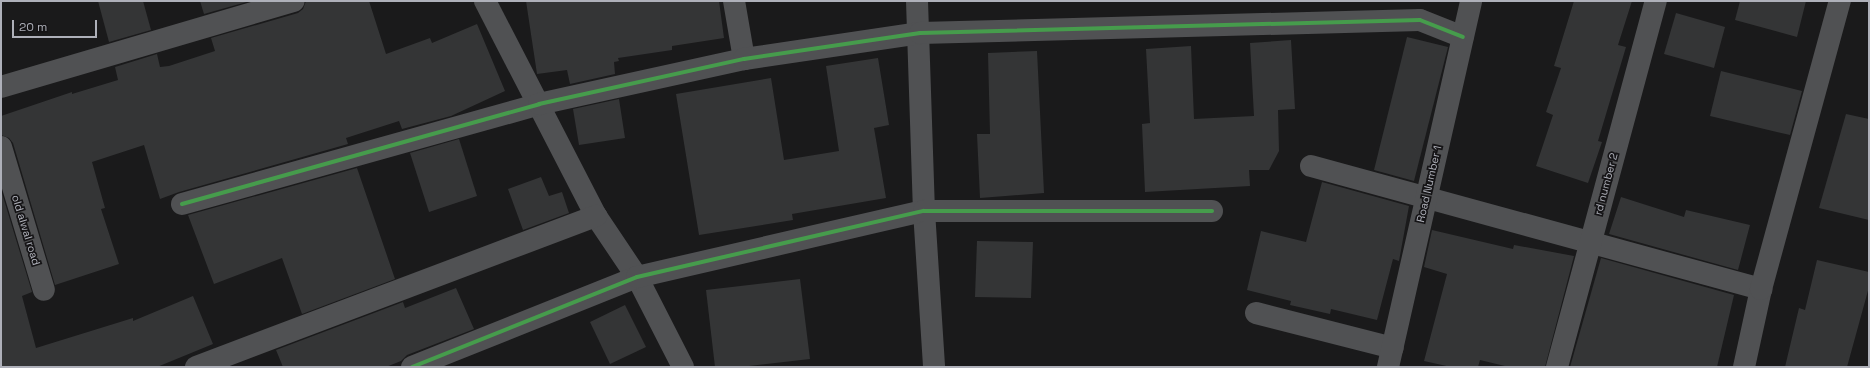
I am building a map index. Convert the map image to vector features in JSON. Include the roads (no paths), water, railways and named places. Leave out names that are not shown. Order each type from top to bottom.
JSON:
[{"type":"street","points":[[1,87],[294,1]]},
{"type":"street","points":[[485,1],[596,216],[637,277],[683,367]]},
{"type":"street","points":[[734,1],[744,59]]},
{"type":"street","points":[[917,1],[920,33],[924,211],[934,367]]},
{"type":"street","name":"Road Number 1","points":[[1390,358],[1471,1]]},
{"type":"street","name":"rd number 2","points":[[1558,367],[1590,241],[1656,1]]},
{"type":"street","points":[[1744,367],[1761,289],[1840,1]]},
{"type":"street","points":[[182,204],[539,104],[744,59],[920,33],[1420,20],[1463,37]]},
{"type":"street","name":"old alwal road","points":[[1,147],[44,290]]},
{"type":"street","points":[[1311,166],[1590,241],[1761,289]]},
{"type":"street","points":[[412,367],[637,277],[924,211],[1212,211]]},
{"type":"street","points":[[196,367],[596,216]]},
{"type":"street","points":[[1256,313],[1390,358]]}]
